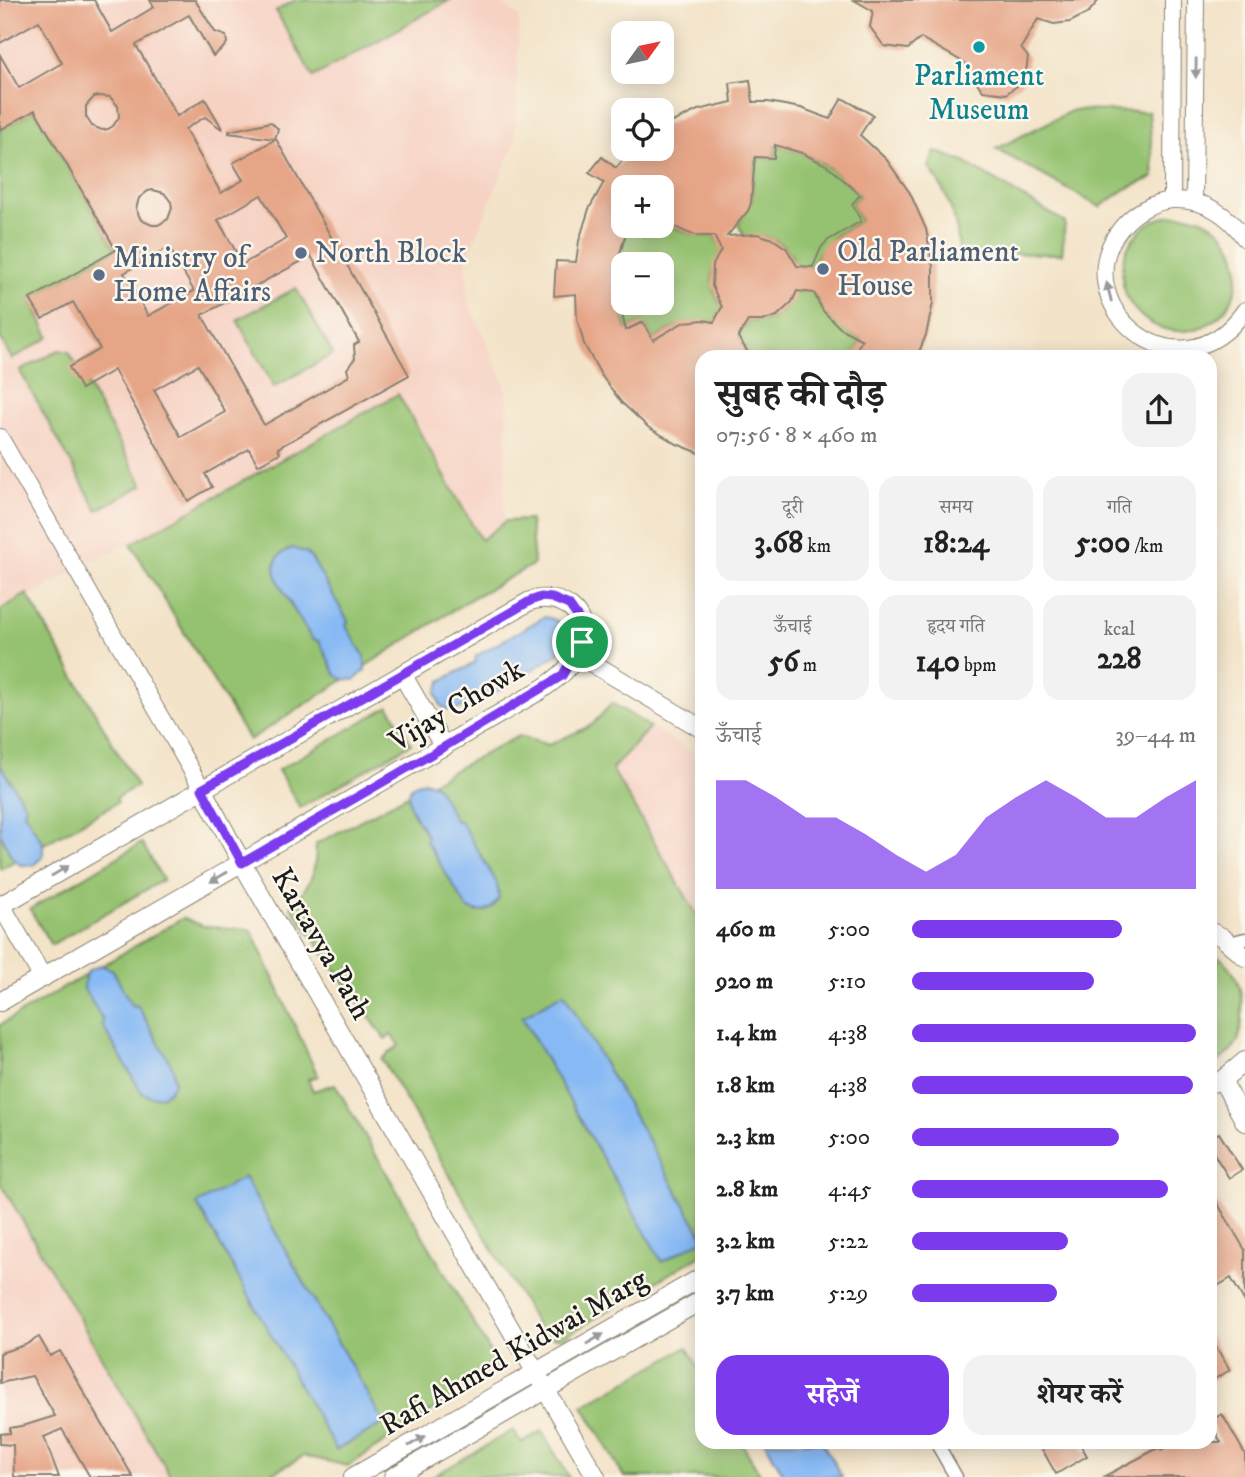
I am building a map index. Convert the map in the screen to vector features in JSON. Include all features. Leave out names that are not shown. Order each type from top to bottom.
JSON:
[{"type":"main road","name":"Vijay Chowk","points":[[0,1002],[444,747],[562,676],[582,642],[581,622],[569,605],[552,598],[541,597],[530,601],[1,905]]},
{"type":"main road","points":[[577,654],[695,725]]},
{"type":"main road","points":[[402,674],[444,747]]},
{"type":"main road","name":"Kartavya Path","points":[[202,789],[596,1477]]},
{"type":"main road","points":[[1,905],[43,978]]},
{"type":"main road","points":[[1217,934],[1238,941],[1245,957]]},
{"type":"main road","points":[[1217,1081],[1245,1061]]},
{"type":"main road","points":[[1217,1083],[1245,1122]]},
{"type":"main road","name":"Rafi Ahmed Kidwai Marg","points":[[353,1477],[695,1282]]},
{"type":"main road","name":"Rafi Ahmed Kidwai Marg","points":[[393,1477],[695,1304]]},
{"type":"street","points":[[1172,200],[1173,0]]},
{"type":"street","points":[[1195,202],[1196,0]]},
{"type":"street","points":[[1190,350],[1154,350],[1126,326],[1112,304],[1106,283],[1106,262],[1113,242],[1127,221],[1148,207],[1172,200],[1195,202],[1222,213],[1245,239]]},
{"type":"street","points":[[1204,350],[1235,324],[1245,310]]},
{"type":"street","name":"Kartavya Path","points":[[0,437],[202,789]]},
{"type":"street","points":[[940,1449],[956,1477]]},
{"type":"shaded area","points":[[0,0],[497,0],[519,17],[515,143],[466,259],[468,301],[508,391],[504,523],[481,540],[398,394],[131,544],[95,559],[0,614]]},
{"type":"shaded area","points":[[650,727],[695,754],[695,912],[612,769]]},
{"type":"shaded area","points":[[0,1182],[171,1477],[0,1477]]},
{"type":"green space","points":[[295,0],[450,0],[313,77],[276,11]]},
{"type":"green space","points":[[35,110],[116,250],[31,299],[49,337],[12,359],[0,337],[0,130]]},
{"type":"green space","points":[[1073,110],[1149,112],[1154,177],[1126,189],[1100,207],[996,149]]},
{"type":"green space","points":[[775,146],[799,152],[822,163],[842,177],[860,195],[852,204],[861,222],[831,239],[816,258],[813,267],[796,266],[783,245],[761,236],[744,236],[738,224],[751,203],[755,157],[774,158]]},
{"type":"green space","points":[[935,151],[964,162],[1065,222],[1062,254],[959,253],[957,229],[951,208],[929,167]]},
{"type":"green space","points":[[1180,215],[1202,220],[1221,232],[1233,251],[1238,273],[1233,295],[1221,314],[1202,326],[1180,331],[1158,326],[1139,314],[1127,295],[1122,273],[1127,251],[1139,232],[1158,220]]},
{"type":"green space","points":[[674,227],[693,235],[714,236],[722,250],[712,279],[715,293],[723,307],[714,322],[697,321],[682,325],[653,340],[643,322],[627,330],[623,315],[674,315],[674,252],[621,252],[625,238],[674,238]]},
{"type":"green space","points":[[296,288],[333,354],[274,387],[237,320]]},
{"type":"green space","points":[[796,291],[814,293],[833,321],[862,340],[856,350],[746,350],[738,337],[748,321],[764,321],[783,311]]},
{"type":"green space","points":[[59,350],[69,352],[143,485],[97,510],[20,371]]},
{"type":"green space","points":[[398,394],[481,540],[506,521],[530,520],[534,564],[474,597],[249,740],[131,544]]},
{"type":"green space","points":[[27,594],[137,786],[116,798],[118,802],[0,869],[0,610]]},
{"type":"green space","points":[[612,703],[650,727],[612,769],[695,912],[695,1258],[564,1337],[551,1337],[539,1329],[382,1059],[399,1045],[391,1035],[385,1039],[291,907],[311,878],[316,844],[518,736],[549,745],[592,725]]},
{"type":"green space","points":[[389,706],[411,744],[300,808],[278,770]]},
{"type":"green space","points":[[142,843],[163,880],[51,945],[30,909]]},
{"type":"green space","points":[[183,918],[203,926],[251,930],[318,1076],[308,1079],[313,1091],[335,1084],[499,1367],[348,1466],[304,1456],[265,1477],[171,1477],[0,1182],[0,1025]]},
{"type":"green space","points":[[1217,956],[1233,972],[1242,1001],[1238,1041],[1217,1062]]},
{"type":"green space","points":[[687,1347],[695,1361],[695,1449],[745,1449],[762,1477],[624,1477],[583,1406]]},
{"type":"green space","points":[[513,1430],[521,1443],[542,1431],[569,1477],[432,1477]]},
{"type":"water","points":[[293,548],[307,553],[312,559],[348,621],[346,626],[365,657],[365,670],[355,680],[342,679],[336,675],[319,641],[312,639],[290,604],[276,575],[276,561],[283,553]]},
{"type":"water","points":[[544,617],[558,622],[564,628],[566,643],[556,655],[496,692],[491,690],[459,709],[449,710],[441,706],[436,693],[441,681],[475,663],[476,656]]},
{"type":"water","points":[[0,764],[26,807],[24,812],[43,843],[43,856],[34,865],[20,865],[11,856],[0,833]]},
{"type":"water","points":[[424,781],[437,786],[455,820],[461,822],[497,883],[499,898],[489,909],[481,912],[467,908],[426,841],[427,836],[412,811],[409,799],[412,786]]},
{"type":"water","points":[[101,965],[113,970],[131,1005],[138,1006],[173,1068],[174,1083],[164,1094],[156,1097],[142,1093],[84,989],[85,976],[89,970]]},
{"type":"water","points":[[564,993],[695,1223],[695,1244],[662,1262],[522,1017]]},
{"type":"water","points":[[244,1177],[384,1423],[336,1450],[197,1204]]},
{"type":"water","points":[[769,1449],[826,1449],[842,1477],[785,1477]]},
{"type":"building","name":"North Block","points":[[0,0],[94,0],[112,32],[154,7],[150,0],[195,0],[215,32],[226,36],[227,43],[213,56],[189,15],[136,45],[177,116],[205,99],[223,130],[205,117],[185,129],[221,193],[243,180],[233,163],[276,139],[409,375],[278,448],[280,453],[258,465],[249,449],[205,474],[212,487],[188,501],[114,370],[81,389],[69,367],[100,349],[73,302],[42,319],[30,299],[116,250],[35,110],[0,130],[0,55],[19,88],[62,63],[39,21],[0,43]],"holes":[[[94,97],[110,97],[118,106],[119,117],[108,129],[92,126],[86,117],[86,106]],[[148,191],[164,193],[172,208],[168,219],[158,225],[141,220],[136,209],[139,198]],[[261,195],[286,239],[243,264],[218,220]],[[169,247],[194,291],[148,316],[124,273]],[[311,256],[359,342],[354,345],[355,358],[347,369],[349,376],[264,425],[202,315]],[[198,365],[225,412],[181,437],[154,390]]]},
{"type":"building","name":"Parliament Museum","points":[[854,0],[1099,0],[1088,13],[1070,22],[1054,24],[1038,19],[1021,48],[1028,57],[1025,80],[1006,94],[983,91],[969,72],[970,66],[921,38],[908,49],[884,46],[870,27],[873,11]]},
{"type":"building","name":"Old Parliament House","points":[[750,80],[753,102],[801,108],[830,119],[842,98],[873,115],[860,135],[886,159],[910,193],[926,229],[933,267],[933,303],[920,350],[856,350],[862,340],[840,328],[823,311],[814,293],[797,291],[792,302],[777,316],[762,321],[748,321],[738,337],[746,350],[695,350],[695,451],[648,427],[621,402],[601,375],[584,344],[577,318],[576,294],[554,296],[556,261],[576,262],[589,209],[604,182],[589,173],[602,157],[616,168],[622,161],[674,161],[674,121],[698,110],[732,102],[730,83]],"holes":[[[775,145],[802,153],[828,166],[860,195],[852,204],[861,221],[827,241],[813,267],[797,266],[787,249],[773,239],[757,234],[727,236],[748,211],[751,203],[755,157],[774,158]]]},
{"type":"building","points":[[271,122],[278,129],[275,139],[229,133],[229,131]]},
{"type":"building","points":[[1219,1133],[1242,1170],[1229,1178],[1217,1159]]},
{"type":"building","points":[[1217,1203],[1245,1250],[1245,1302],[1231,1278],[1217,1286]]},
{"type":"building","points":[[39,1337],[50,1356],[60,1351],[133,1477],[90,1477],[62,1429],[44,1437],[59,1477],[14,1477],[13,1445],[0,1444],[0,1434],[10,1433],[10,1428],[55,1416],[32,1376],[0,1383],[0,1353]]},
{"type":"building","points":[[1217,1348],[1230,1370],[1217,1377]]},
{"type":"building","points":[[1222,1414],[1245,1454],[1245,1477],[1103,1477],[1156,1449],[1217,1449],[1217,1442],[1221,1442],[1217,1435],[1217,1417]]},
{"type":"building","points":[[1042,1449],[1083,1449],[1087,1456],[1056,1474]]},
{"type":"place","name":"Parliament Museum","points":[[979,47]]},
{"type":"place","name":"North Block","points":[[301,253]]},
{"type":"place","name":"Old Parliament House","points":[[823,269]]},
{"type":"place","name":"Ministry of Home Affairs","points":[[99,275]]},
{"type":"route","points":[[541,597],[552,598],[569,605],[581,622],[582,642],[562,676],[539,691],[242,863],[202,789],[530,601],[541,597]]}]
